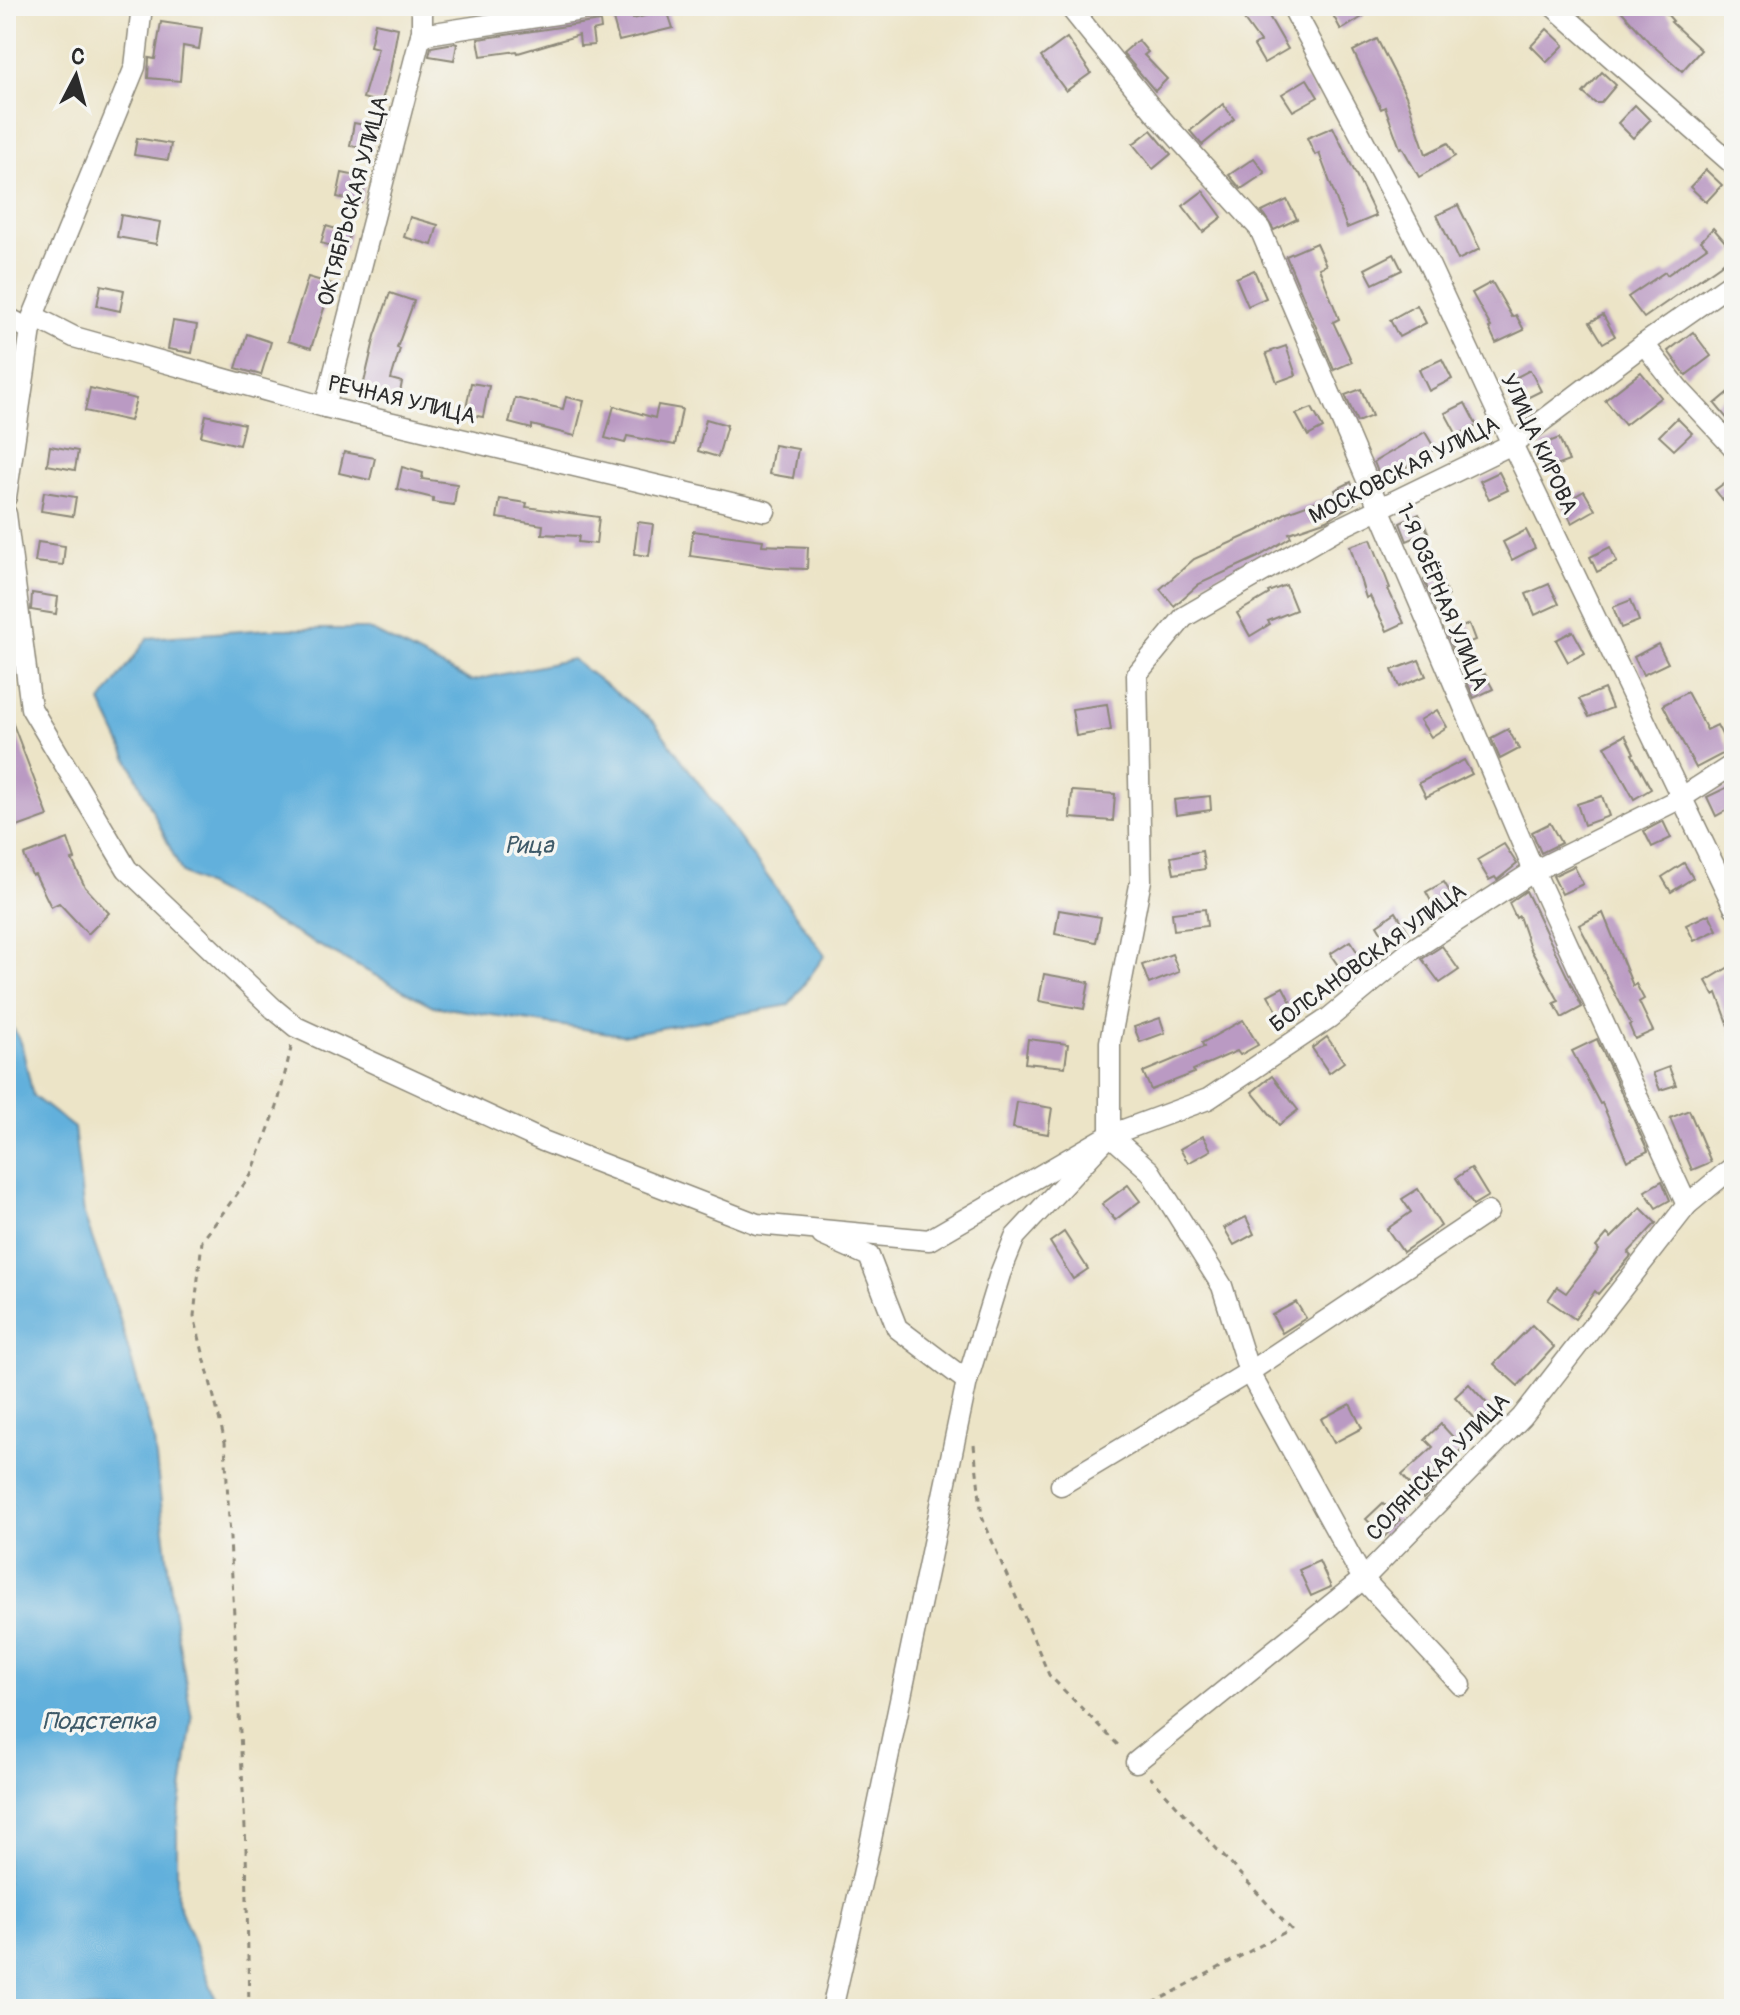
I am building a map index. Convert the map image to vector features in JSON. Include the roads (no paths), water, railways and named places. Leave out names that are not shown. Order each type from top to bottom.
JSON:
[{"type":"street","points":[[6,497],[32,323],[135,67],[142,6]]},
{"type":"street","name":"ОКТЯБРЬСКАЯ УЛИЦА","points":[[325,407],[421,35],[422,6]]},
{"type":"street","points":[[421,35],[608,6]]},
{"type":"street","name":"1-Я ОЗЁРНАЯ УЛИЦА","points":[[1069,6],[1153,110],[1260,229],[1534,871],[1687,1205]]},
{"type":"street","name":"УЛИЦА КИРОВА","points":[[1292,6],[1426,258],[1734,907]]},
{"type":"street","points":[[1553,6],[1734,165]]},
{"type":"street","name":"МОСКОВСКАЯ УЛИЦА","points":[[1110,1135],[1110,1042],[1141,880],[1137,674],[1184,617],[1335,530],[1512,444],[1644,344],[1734,281]]},
{"type":"street","name":"РЕЧНАЯ УЛИЦА","points":[[6,317],[325,407],[765,511]]},
{"type":"street","points":[[1644,344],[1678,388],[1734,448]]},
{"type":"street","name":"БОЛСАНОВСКАЯ УЛИЦА","points":[[6,514],[31,708],[127,869],[274,1009],[296,1027],[543,1141],[757,1224],[929,1240],[1110,1135],[1208,1099],[1329,1018],[1409,952],[1534,871],[1681,798],[1734,764]]},
{"type":"street","points":[[832,2009],[870,1844],[967,1381],[1000,1274],[1015,1237],[1110,1135],[1150,1171],[1222,1286],[1249,1372],[1363,1579],[1461,1685]]},
{"type":"street","name":"СОЛЯНСКАЯ УЛИЦА","points":[[1136,1762],[1363,1579],[1522,1417],[1687,1205],[1734,1166]]},
{"type":"street","points":[[1061,1485],[1249,1372],[1488,1212]]},
{"type":"street","points":[[808,1229],[869,1256],[897,1328],[967,1381]]},
{"type":"water","name":"Рица","points":[[268,629],[368,629],[471,681],[572,659],[654,722],[825,955],[789,1005],[622,1035],[433,1006],[182,873],[101,702],[148,638]]},
{"type":"water","name":"Подстепка","points":[[6,1016],[21,1042],[33,1096],[74,1128],[84,1215],[117,1309],[154,1441],[173,1609],[192,1719],[177,1828],[177,1901],[214,1994],[216,2009],[6,2009]]}]
